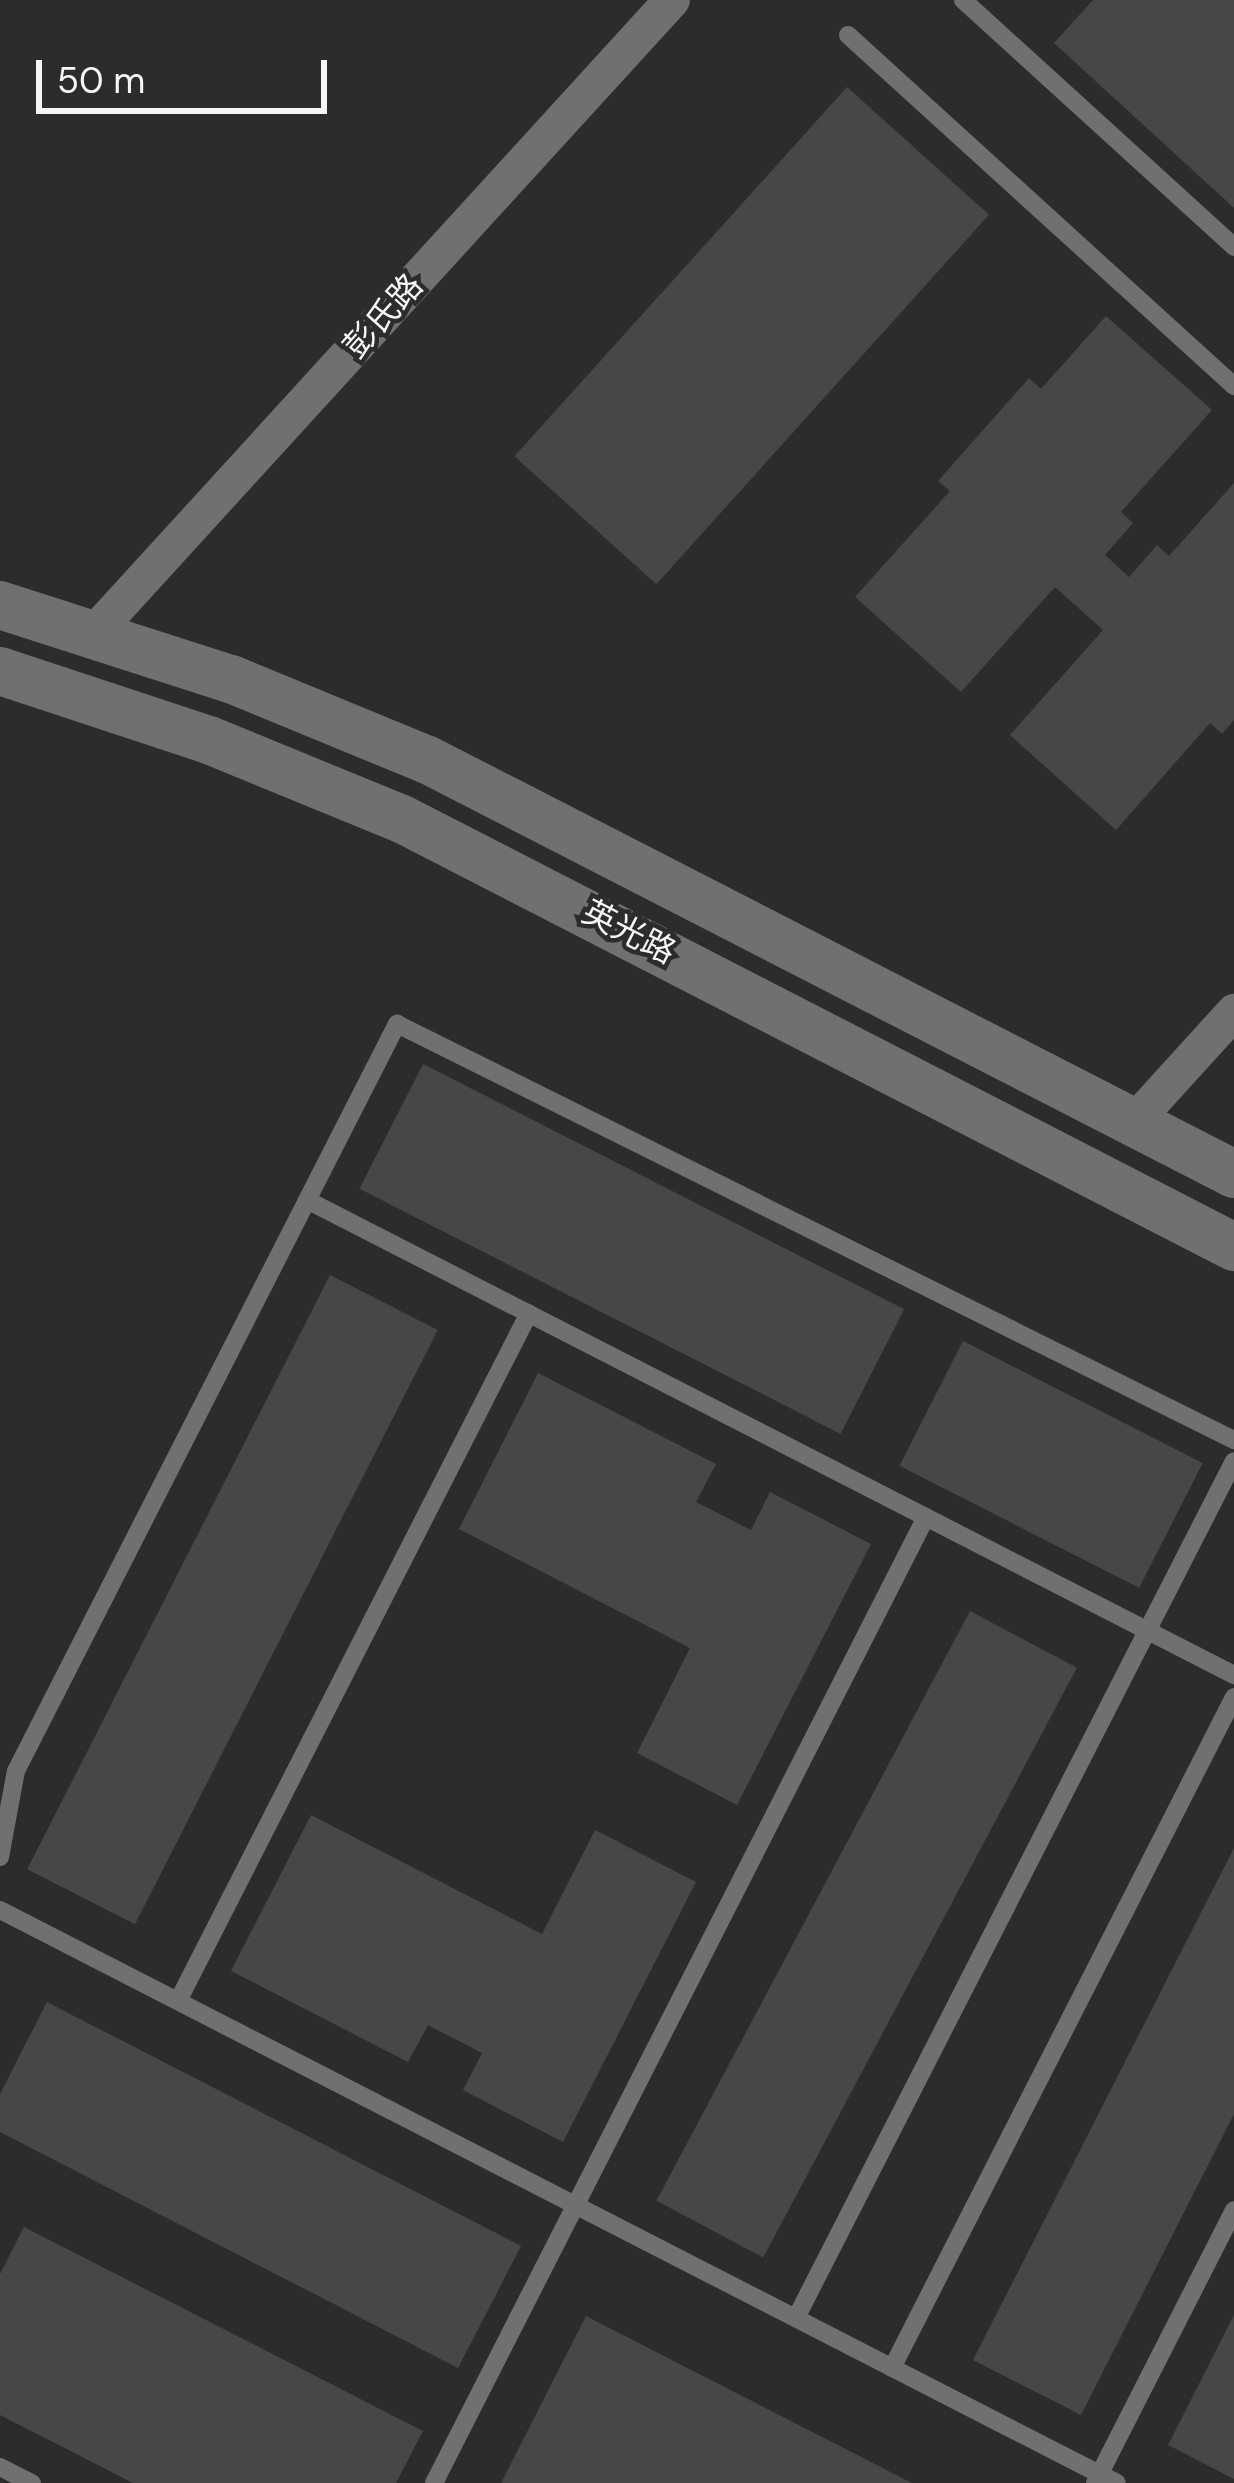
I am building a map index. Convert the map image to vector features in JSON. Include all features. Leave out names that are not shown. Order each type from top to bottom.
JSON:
[{"type":"main road","name":"英光路","points":[[0,605],[94,633],[448,769],[1234,1174]]},
{"type":"main road","name":"英光路","points":[[0,671],[209,740],[421,827],[1234,1246]]},
{"type":"street","name":"彭氏路","points":[[94,633],[672,0]]},
{"type":"street","points":[[1134,1122],[1234,1012]]},
{"type":"lane","points":[[963,0],[1234,247]]},
{"type":"lane","points":[[848,34],[1234,386]]},
{"type":"lane","points":[[0,1857],[16,1771],[397,1024],[1234,1440]]},
{"type":"lane","points":[[307,1200],[1234,1676]]},
{"type":"lane","points":[[178,2002],[529,1313]]},
{"type":"lane","points":[[796,2318],[1234,1461]]},
{"type":"lane","points":[[434,2483],[926,1517]]},
{"type":"lane","points":[[892,2368],[1234,1697]]},
{"type":"lane","points":[[0,1910],[1104,2480],[1234,2210]]},
{"type":"lane","points":[[0,2467],[32,2483]]},
{"type":"building","points":[[1093,0],[1234,0],[1234,208],[1054,43]]},
{"type":"building","points":[[847,87],[989,215],[656,584],[514,456]]},
{"type":"building","points":[[1106,316],[1212,410],[1121,512],[1133,523],[1105,555],[1129,577],[1157,545],[1169,556],[1234,483],[1234,720],[1222,734],[1210,723],[1116,830],[1010,735],[1103,630],[1055,587],[961,692],[855,597],[950,491],[938,481],[1029,378],[1041,389]]},
{"type":"building","points":[[423,1064],[904,1309],[841,1434],[359,1189]]},
{"type":"building","points":[[330,1275],[438,1330],[135,1924],[27,1869]]},
{"type":"building","points":[[963,1341],[1203,1463],[1139,1588],[899,1466]]},
{"type":"building","points":[[538,1373],[716,1464],[696,1502],[751,1530],[770,1492],[871,1544],[737,1805],[637,1753],[690,1648],[459,1529]]},
{"type":"building","points":[[970,1611],[1077,1668],[763,2258],[656,2201]]},
{"type":"building","points":[[311,1815],[542,1934],[595,1830],[696,1882],[563,2142],[463,2090],[482,2053],[428,2025],[408,2062],[231,1971]]},
{"type":"building","points":[[1234,1848],[1234,2114],[1081,2415],[973,2360]]},
{"type":"building","points":[[47,2002],[521,2246],[458,2368],[0,2132],[0,2094]]},
{"type":"building","points":[[24,2227],[423,2431],[396,2483],[133,2483],[0,2415],[0,2274]]},
{"type":"building","points":[[1234,2315],[1234,2479],[1168,2445]]},
{"type":"building","points":[[586,2316],[912,2483],[501,2483]]}]
